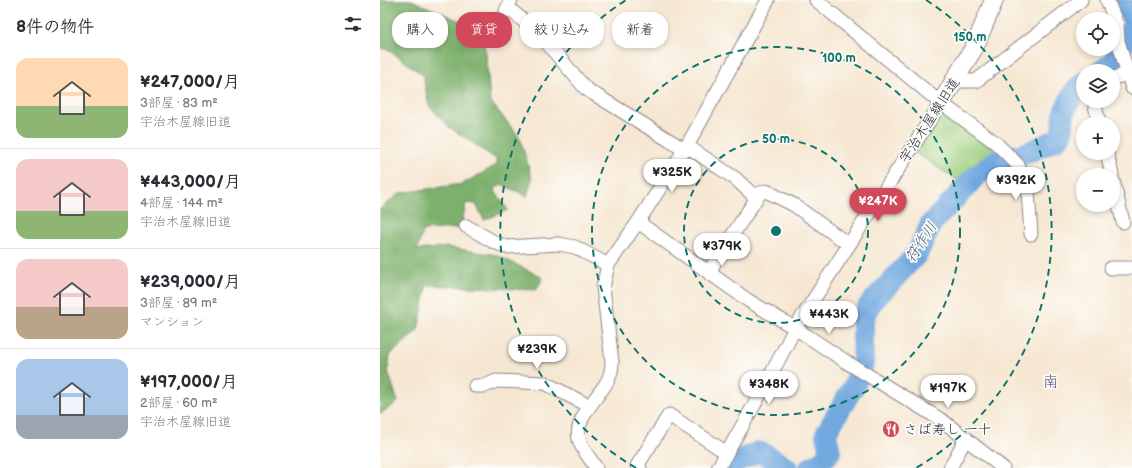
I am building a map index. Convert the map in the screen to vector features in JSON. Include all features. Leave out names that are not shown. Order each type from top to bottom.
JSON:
[{"type":"street","points":[[511,0],[506,11],[513,12],[540,35],[586,89],[736,179],[756,198]]},
{"type":"street","points":[[596,468],[579,439],[578,428],[589,406],[606,384],[612,370],[603,286],[608,265],[686,148],[768,0]]},
{"type":"street","points":[[816,0],[941,103],[996,143],[1018,165],[1028,191],[1031,234]]},
{"type":"street","name":"宇治木屋線旧道","points":[[718,468],[777,364],[795,328],[848,244],[941,103],[975,46],[994,0]]},
{"type":"street","points":[[954,81],[976,80],[1081,0]]},
{"type":"street","points":[[1107,0],[1117,25],[1118,41],[1132,88]]},
{"type":"street","points":[[1120,73],[1126,68]]},
{"type":"street","points":[[710,274],[714,263],[756,198],[760,193],[766,191],[794,205],[848,244]]},
{"type":"street","points":[[1120,209],[1123,222]]},
{"type":"street","points":[[638,222],[749,301],[943,420],[1003,468]]},
{"type":"street","points":[[466,226],[494,242],[506,246],[559,244],[575,247],[608,265]]},
{"type":"street","points":[[1111,268],[1132,268]]},
{"type":"street","points":[[475,386],[485,386],[496,381],[545,383],[589,406]]},
{"type":"street","points":[[640,468],[637,466],[669,415],[727,453]]},
{"type":"street","points":[[950,468],[966,438]]},
{"type":"green space","points":[[380,0],[411,0],[439,12],[392,12],[392,48],[448,48],[448,16],[456,19],[456,48],[485,48],[490,101],[520,138],[532,179],[527,196],[501,184],[494,190],[508,210],[484,220],[476,204],[466,203],[461,228],[423,230],[417,250],[446,247],[497,255],[543,278],[536,290],[427,285],[418,330],[390,355],[388,371],[398,402],[380,414],[380,209],[400,193],[462,184],[497,165],[496,159],[449,127],[429,106],[423,75],[389,50],[380,48]]},
{"type":"green space","points":[[942,105],[966,121],[999,155],[965,185],[914,152]]},
{"type":"water","points":[[1114,0],[1132,0],[1132,51],[1120,12]]},
{"type":"waterway","name":"符作川","points":[[1112,64],[1130,32]]},
{"type":"waterway","name":"符作川","points":[[810,468],[821,462],[830,452],[826,433],[855,384],[863,363],[863,321],[867,309],[917,254],[931,224],[976,176],[997,160],[1027,153],[1058,139],[1062,132],[1064,112],[1076,90]]},
{"type":"waterway","name":"符作川","points":[[726,468],[728,465],[758,452],[787,468]]},
{"type":"place","name":"さば寿し 一十","points":[[891,429]]},
{"type":"district","name":"南","points":[[1051,381]]}]
